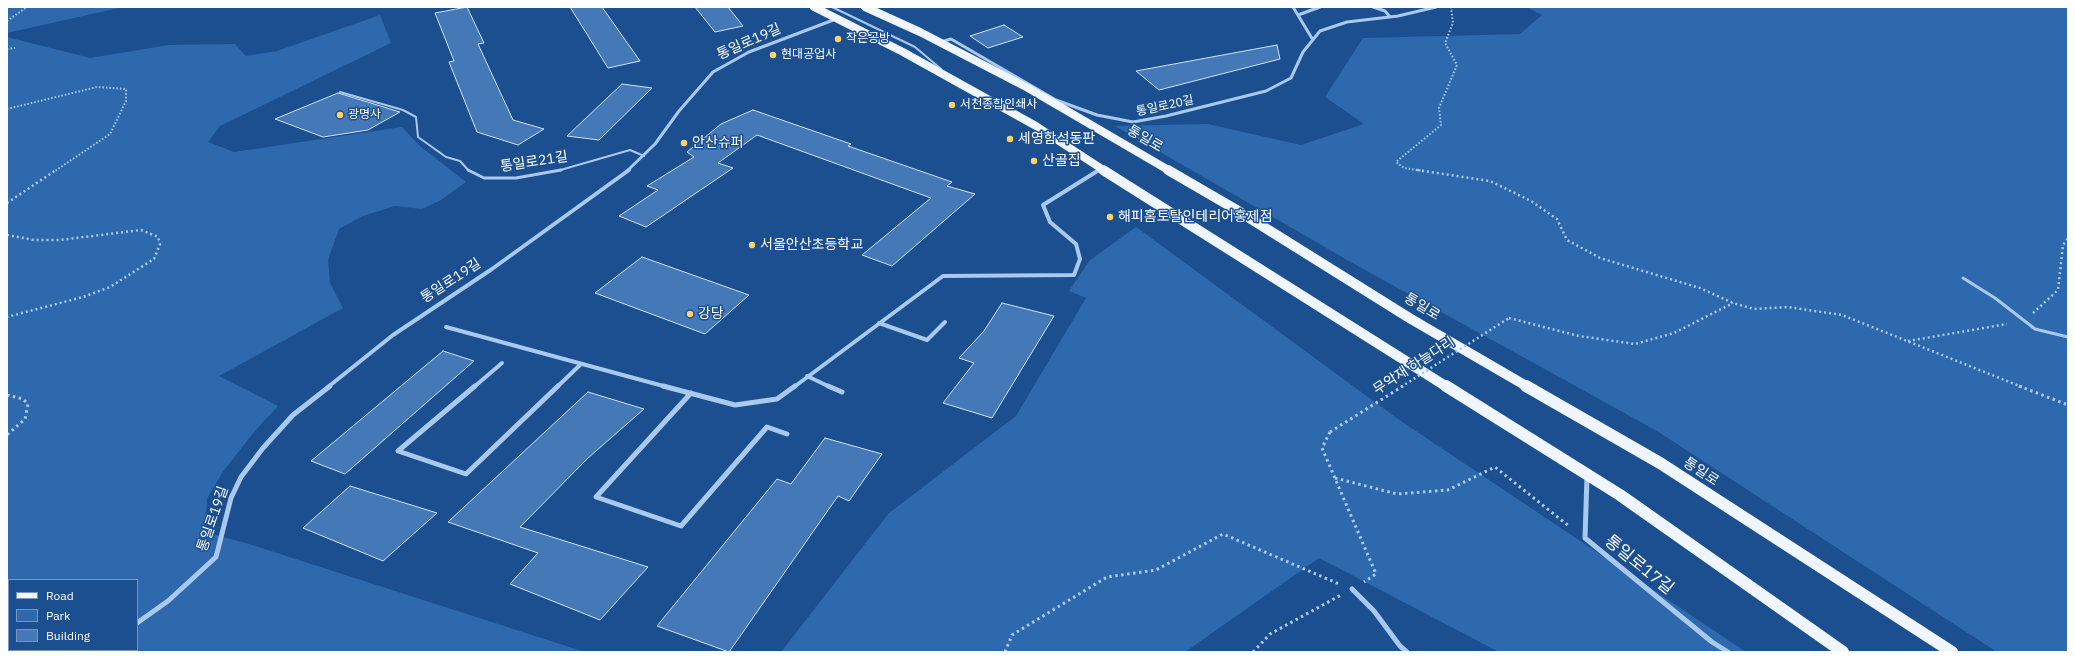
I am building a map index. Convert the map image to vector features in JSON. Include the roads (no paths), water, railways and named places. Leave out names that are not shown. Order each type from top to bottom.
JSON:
[{"type":"main road","points":[[814,7],[903,52],[1036,126],[1102,169],[1587,473],[1843,652]]},
{"type":"main road","name":"통일로","points":[[865,7],[941,42],[1028,88],[1202,189],[1411,319],[1660,463],[1952,652]]},
{"type":"street","points":[[1293,7],[1313,40]]},
{"type":"street","points":[[1298,16],[1320,7]]},
{"type":"street","points":[[1373,7],[1385,11],[1390,17]]},
{"type":"street","name":"통일로20길","points":[[941,42],[951,40],[1056,100],[1097,115],[1133,122],[1166,116],[1266,91],[1291,78],[1303,52],[1320,31],[1347,22],[1390,17],[1425,11],[1436,7]]},
{"type":"street","name":"통일로19길","points":[[138,622],[168,601],[216,557],[232,498],[241,477],[263,448],[293,416],[392,335],[539,236],[633,167],[644,156],[714,72],[749,52],[837,19]]},
{"type":"street","points":[[446,327],[735,405],[777,399],[943,276],[1074,275],[1080,259],[1076,244],[1050,222],[1043,205],[1102,169]]},
{"type":"street","points":[[879,323],[927,340],[945,322]]},
{"type":"street","points":[[502,363],[398,451],[466,474],[581,364]]},
{"type":"street","points":[[807,376],[842,392]]},
{"type":"street","points":[[691,393],[596,497],[681,526],[767,427],[787,434]]},
{"type":"street","name":"통일로17길","points":[[1587,473],[1585,538],[1712,642],[1728,652]]},
{"type":"street","points":[[1352,590],[1374,611],[1400,646],[1407,652]]},
{"type":"lane","points":[[832,7],[915,47],[952,80]]},
{"type":"lane","name":"통일로21길","points":[[340,92],[403,110],[416,117],[418,137],[446,157],[460,161],[470,171],[484,178],[516,178],[557,171],[630,150],[644,156]]},
{"type":"lane","points":[[1963,278],[1995,298],[2035,328],[2068,337]]},
{"type":"place","name":"작은공방","points":[[838,39]]},
{"type":"place","name":"현대공업사","points":[[773,55]]},
{"type":"place","name":"서천종합인쇄사","points":[[952,105]]},
{"type":"place","name":"광명사","points":[[340,115]]},
{"type":"place","name":"세영함석동판","points":[[1010,139]]},
{"type":"place","name":"안산슈퍼","points":[[684,143]]},
{"type":"place","name":"산골집","points":[[1034,161]]},
{"type":"place","name":"해피홈토탈인테리어홍제점","points":[[1110,217]]},
{"type":"place","name":"서울안산초등학교","points":[[752,245]]},
{"type":"place","name":"강당","points":[[690,314]]}]
